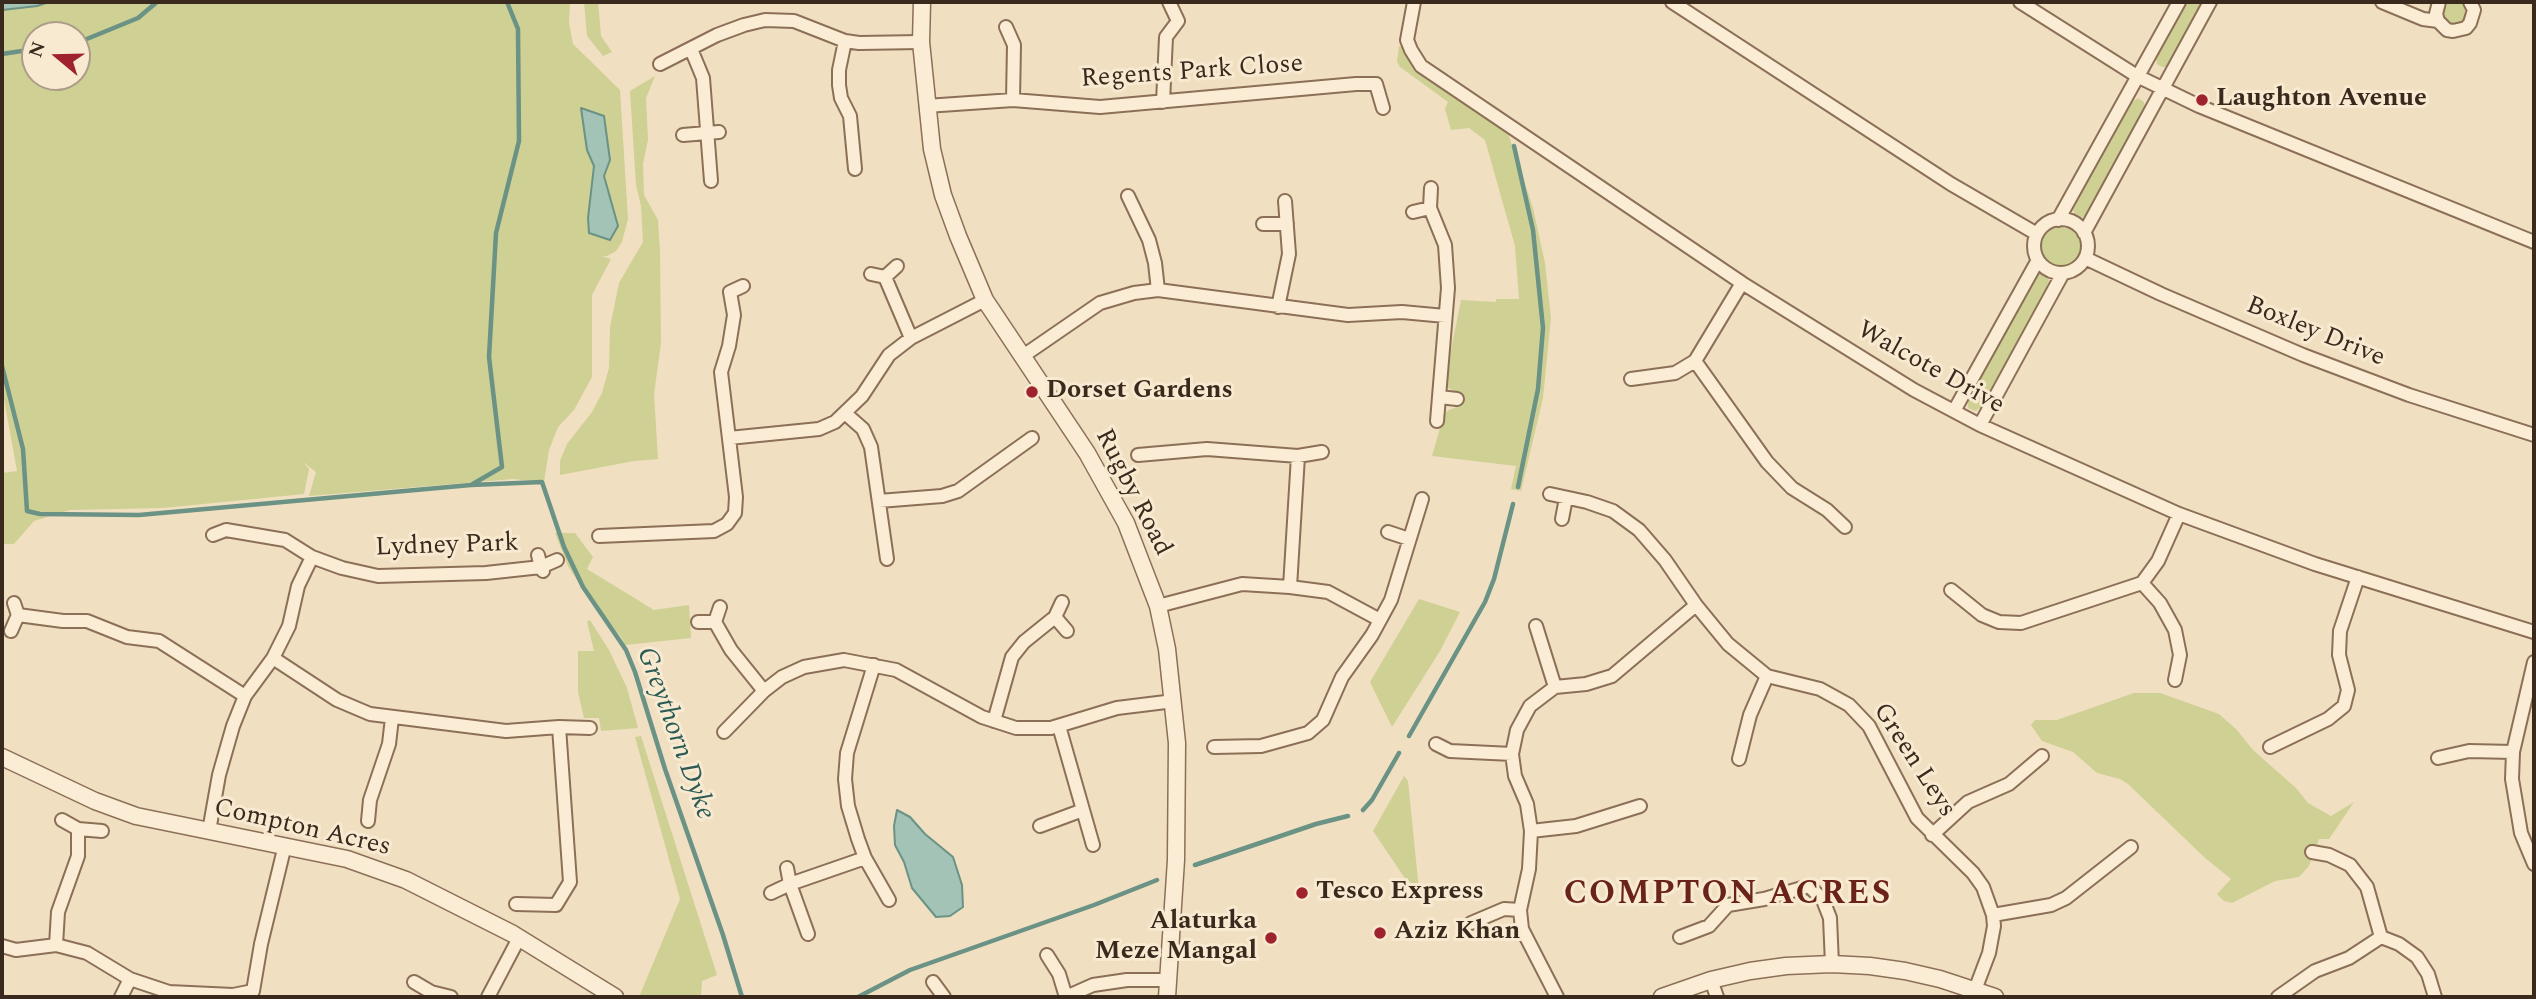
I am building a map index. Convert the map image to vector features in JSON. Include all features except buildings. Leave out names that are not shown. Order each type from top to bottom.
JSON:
[{"type":"street","name":"Rugby Road","points":[[922,2],[921,42],[932,149],[943,195],[966,258],[985,300],[1087,453],[1126,523],[1158,607],[1167,649],[1177,743],[1177,817],[1167,997]]},
{"type":"street","points":[[1163,102],[1166,37],[1178,21],[1169,2]]},
{"type":"street","name":"Walcote Drive","points":[[1414,2],[1407,40],[1421,66],[1742,283],[1869,363],[1954,411],[2179,514],[2358,578],[2534,632]]},
{"type":"street","points":[[1672,2],[1939,176],[2037,234]]},
{"type":"street","points":[[2020,2],[2162,89],[2534,242]]},
{"type":"street","points":[[2058,220],[2179,2]]},
{"type":"street","points":[[2084,233],[2210,2]]},
{"type":"street","points":[[2382,2],[2423,19],[2438,20]]},
{"type":"street","points":[[2439,2],[2436,14],[2438,20],[2447,30],[2453,31],[2466,28],[2473,17],[2470,2]]},
{"type":"street","points":[[660,64],[744,24],[780,19],[803,24],[845,41],[921,42]]},
{"type":"street","points":[[1006,27],[1014,45],[1013,100]]},
{"type":"street","points":[[845,41],[838,71],[839,85],[841,98],[850,116],[855,169]]},
{"type":"street","points":[[691,49],[703,78],[713,133],[711,181]]},
{"type":"street","points":[[1378,70],[1376,84],[1383,108]]},
{"type":"street","name":"Regents Park Close","points":[[926,106],[1013,100],[1100,107],[1376,84]]},
{"type":"street","points":[[683,135],[713,133]]},
{"type":"street","points":[[1432,188],[1430,208],[1445,245],[1448,288],[1437,421]]},
{"type":"street","points":[[1128,196],[1149,240],[1158,290]]},
{"type":"street","points":[[1278,307],[1289,254],[1284,201]]},
{"type":"street","points":[[1413,212],[1430,208]]},
{"type":"street","points":[[2050,222],[2073,222],[2084,233],[2087,245],[2085,258],[2076,268],[2063,273],[2048,270],[2038,260],[2034,243],[2037,234],[2050,222]]},
{"type":"street","points":[[1263,224],[1287,223]]},
{"type":"street","name":"Boxley Drive","points":[[2085,258],[2161,295],[2303,355],[2420,399],[2534,435]]},
{"type":"street","points":[[1954,411],[2038,260]]},
{"type":"street","points":[[885,277],[897,266]]},
{"type":"street","points":[[1980,425],[2063,273]]},
{"type":"street","points":[[871,274],[885,277]]},
{"type":"street","points":[[885,277],[911,338]]},
{"type":"street","points":[[1631,379],[1675,373],[1695,361],[1742,283]]},
{"type":"street","points":[[599,536],[714,531],[727,524],[735,513],[736,497],[721,372],[734,315],[730,292],[743,286]]},
{"type":"street","points":[[1023,356],[1100,303],[1134,293],[1158,290],[1348,315],[1402,312],[1445,316]]},
{"type":"street","points":[[729,438],[819,429],[835,422],[862,396],[888,355],[911,338],[985,300]]},
{"type":"street","points":[[1695,361],[1767,463],[1792,488],[1849,526],[1830,528]]},
{"type":"street","points":[[1439,397],[1457,399]]},
{"type":"street","points":[[846,414],[869,438],[887,559]]},
{"type":"street","points":[[879,501],[942,496],[958,491],[1032,438]]},
{"type":"street","points":[[1018,448],[1026,459]]},
{"type":"street","points":[[1138,455],[1207,449],[1298,456],[1322,452]]},
{"type":"street","points":[[1290,587],[1298,456]]},
{"type":"street","name":"Green Leys","points":[[1550,495],[1587,502],[1613,511],[1639,530],[1665,560],[1696,605],[1728,644],[1767,676],[1821,689],[1849,705],[1869,726],[1917,818],[1973,873],[1983,887],[1993,915],[1993,938],[1975,990]]},
{"type":"street","points":[[1562,519],[1566,498]]},
{"type":"street","points":[[1213,747],[1261,746],[1308,733],[1323,720],[1342,677],[1391,600],[1422,499]]},
{"type":"street","points":[[1971,588],[1956,594],[1982,615],[1999,622],[2021,623],[2142,583],[2158,561],[2179,514]]},
{"type":"street","name":"Lydney Park","points":[[213,535],[226,530],[285,540],[312,556],[342,568],[378,576],[486,573],[557,560]]},
{"type":"street","points":[[1388,532],[1409,539]]},
{"type":"street","points":[[209,831],[219,775],[233,726],[245,696],[273,658],[289,626],[299,586],[312,556]]},
{"type":"street","points":[[2270,747],[2328,719],[2344,706],[2348,690],[2339,655],[2340,631],[2358,578]]},
{"type":"street","points":[[2142,583],[2160,603],[2175,630],[2180,655],[2175,680]]},
{"type":"street","points":[[1158,607],[1242,584],[1328,593],[1380,620]]},
{"type":"street","points":[[994,721],[1013,657],[1024,642],[1055,617],[1062,602]]},
{"type":"street","points":[[1558,997],[1522,929],[1520,910],[1529,869],[1531,831],[1527,804],[1516,776],[1512,754],[1517,730],[1530,706],[1555,687],[1586,684],[1612,676],[1696,605]]},
{"type":"street","points":[[720,607],[715,622],[730,650],[764,691]]},
{"type":"street","points":[[11,631],[16,609],[63,621],[86,621],[127,637],[159,641],[245,696]]},
{"type":"street","points":[[1055,617],[1068,631]]},
{"type":"street","points":[[698,622],[715,622]]},
{"type":"street","points":[[1536,626],[1555,687]]},
{"type":"street","points":[[273,658],[337,700],[370,714],[506,731],[559,727],[590,728]]},
{"type":"street","points":[[723,732],[782,677],[804,667],[844,660],[896,670],[965,709],[1017,728],[1036,730],[1059,726],[1117,708],[1174,701]]},
{"type":"street","points":[[2534,662],[2513,752],[2512,779],[2521,833],[2534,864]]},
{"type":"street","points":[[874,665],[846,752],[845,779],[848,806],[865,858],[889,900]]},
{"type":"street","points":[[1739,759],[1750,715],[1767,676]]},
{"type":"street","points":[[368,821],[370,800],[389,744],[392,718]]},
{"type":"street","points":[[1059,726],[1093,845]]},
{"type":"street","points":[[516,904],[556,905],[570,882],[559,727]]},
{"type":"street","points":[[1436,744],[1450,751],[1512,754]]},
{"type":"street","points":[[2438,758],[2469,751],[2513,752]]},
{"type":"street","points":[[1932,835],[1968,802],[2008,785],[2042,756]]},
{"type":"street","name":"Compton Acres","points":[[2,757],[95,801],[136,816],[347,859],[406,880],[519,938],[615,997]]},
{"type":"street","points":[[1531,831],[1576,826],[1640,806]]},
{"type":"street","points":[[1040,826],[1083,810]]},
{"type":"street","points":[[62,820],[78,829],[102,831]]},
{"type":"street","points":[[57,945],[58,912],[78,856],[78,829]]},
{"type":"street","points":[[2,946],[16,950],[57,945],[87,953],[130,979],[169,992],[253,994],[261,944],[285,845]]},
{"type":"street","points":[[1993,915],[2051,905],[2066,898],[2131,847]]},
{"type":"street","points":[[2312,852],[2330,849],[2350,865],[2367,887],[2381,937]]},
{"type":"street","points":[[771,893],[865,858]]},
{"type":"street","points":[[787,868],[808,934]]},
{"type":"street","points":[[1680,937],[1709,926],[1728,905],[1763,899],[1809,886],[1824,900],[1830,918],[1832,964]]},
{"type":"street","points":[[1471,923],[1504,909],[1520,910]]},
{"type":"street","points":[[2278,997],[2315,971],[2349,958],[2381,937]]},
{"type":"street","points":[[2381,937],[2399,944],[2417,957],[2428,974],[2435,997]]},
{"type":"street","points":[[488,997],[519,938]]},
{"type":"street","points":[[1047,955],[1059,974],[1066,997],[1093,985],[1127,979],[1168,980]]},
{"type":"street","points":[[1662,997],[1711,980],[1786,966],[1832,964],[1870,965],[1905,971],[1940,979],[1994,997]]},
{"type":"street","points":[[121,997],[130,979]]},
{"type":"street","points":[[1711,980],[1717,997]]},
{"type":"street","points":[[414,982],[431,992],[452,997]]},
{"type":"street","points":[[933,982],[944,997]]},
{"type":"green space","points":[[2455,1],[2464,4],[2467,13],[2464,22],[2455,25],[2446,22],[2443,13],[2446,4]]},
{"type":"green space","points":[[49,2],[570,2],[569,23],[573,44],[620,90],[628,219],[622,242],[616,251],[602,256],[611,259],[592,295],[592,377],[574,410],[558,427],[549,450],[544,482],[513,479],[309,496],[316,472],[303,462],[309,469],[304,494],[163,508],[70,510],[34,521],[14,544],[2,544],[2,473],[17,471],[2,388],[2,10]],"holes":[[[581,109],[604,116],[610,160],[604,176],[591,194],[594,166]]]},
{"type":"green space","points":[[584,2],[598,2],[601,36],[612,52],[603,56],[587,36]]},
{"type":"green space","points":[[2186,2],[2204,2],[2169,67],[2162,67],[2157,64],[2156,56]]},
{"type":"green space","points":[[1399,46],[1403,47],[1413,67],[1508,133],[1533,208],[1545,263],[1551,318],[1543,398],[1521,491],[1511,489],[1516,466],[1432,456],[1443,418],[1447,411],[1461,405],[1462,401],[1461,394],[1448,388],[1445,380],[1461,300],[1496,302],[1496,299],[1519,299],[1515,246],[1485,140],[1469,128],[1451,130],[1445,109],[1448,102],[1400,67],[1397,62]]},
{"type":"green space","points":[[655,76],[646,98],[648,140],[643,164],[644,195],[658,220],[660,252],[661,343],[654,394],[658,459],[560,475],[560,461],[567,444],[592,412],[602,393],[609,368],[610,327],[619,283],[643,242],[630,91]]},
{"type":"green space","points":[[2138,98],[2144,102],[2145,107],[2087,215],[2080,218],[2075,215],[2073,209],[2132,102]]},
{"type":"green space","points":[[2061,227],[2075,233],[2081,247],[2075,261],[2061,267],[2047,261],[2041,247],[2047,233]]},
{"type":"green space","points":[[2038,274],[2045,274],[2049,280],[2047,287],[1982,406],[1976,411],[1968,408],[1968,401]]},
{"type":"green space","points":[[555,533],[575,533],[593,557],[587,569],[654,610],[689,605],[691,638],[625,645],[589,599],[568,566]]},
{"type":"green space","points":[[1419,599],[1460,612],[1440,651],[1392,727],[1370,682]]},
{"type":"green space","points":[[590,620],[609,650],[627,688],[638,728],[601,731],[599,718],[584,718],[578,692],[578,651],[594,651],[587,622]]},
{"type":"green space","points":[[2134,693],[2160,693],[2219,714],[2237,730],[2253,750],[2296,788],[2308,803],[2331,816],[2354,802],[2329,839],[2319,839],[2309,866],[2299,877],[2275,881],[2232,903],[2224,901],[2217,894],[2231,879],[2204,857],[2128,784],[2097,773],[2073,752],[2042,741],[2031,725],[2035,720],[2057,720]]},
{"type":"green space","points":[[641,736],[717,975],[702,981],[701,997],[639,997],[680,899],[635,737]]},
{"type":"green space","points":[[1404,776],[1408,781],[1419,890],[1404,877],[1373,831]]},
{"type":"shaded area","points":[[2,2],[49,2],[2,10]]},
{"type":"shaded area","points":[[581,108],[604,116],[610,160],[604,176],[618,226],[610,240],[589,233],[588,218],[594,166],[587,150]]},
{"type":"shaded area","points":[[897,810],[910,817],[925,834],[953,857],[962,885],[963,907],[950,916],[936,917],[912,888],[904,862],[895,845]]},
{"type":"waterway","name":"Greythorn Dyke","points":[[91,37],[138,18],[157,2]]},
{"type":"waterway","name":"Greythorn Dyke","points":[[507,2],[518,29],[519,141],[496,233],[489,357],[502,467],[471,485],[542,482],[564,547],[583,587],[626,650],[635,672],[742,997]]},
{"type":"waterway","name":"Greythorn Dyke","points":[[2,54],[21,51]]},
{"type":"waterway","points":[[1514,146],[1533,230],[1543,328],[1538,389],[1518,487]]},
{"type":"waterway","name":"Greythorn Dyke","points":[[2,366],[23,449],[27,511],[40,514],[139,515],[471,485]]},
{"type":"waterway","points":[[1409,736],[1485,602],[1494,579],[1513,504]]},
{"type":"waterway","points":[[1363,810],[1372,800],[1399,753]]},
{"type":"waterway","points":[[1195,865],[1316,824],[1348,816]]},
{"type":"waterway","name":"Greythorn Dyke","points":[[858,997],[910,970],[1157,880]]},
{"type":"place","name":"Laughton Avenue","points":[[2202,100]]},
{"type":"place","name":"Dorset Gardens","points":[[1032,392]]},
{"type":"place","name":"Tesco Express","points":[[1302,893]]},
{"type":"place","name":"Aziz Khan","points":[[1380,933]]},
{"type":"place","name":"Alaturka Meze Mangal","points":[[1271,938]]},
{"type":"district","name":"COMPTON ACRES","points":[[1728,897]]}]
